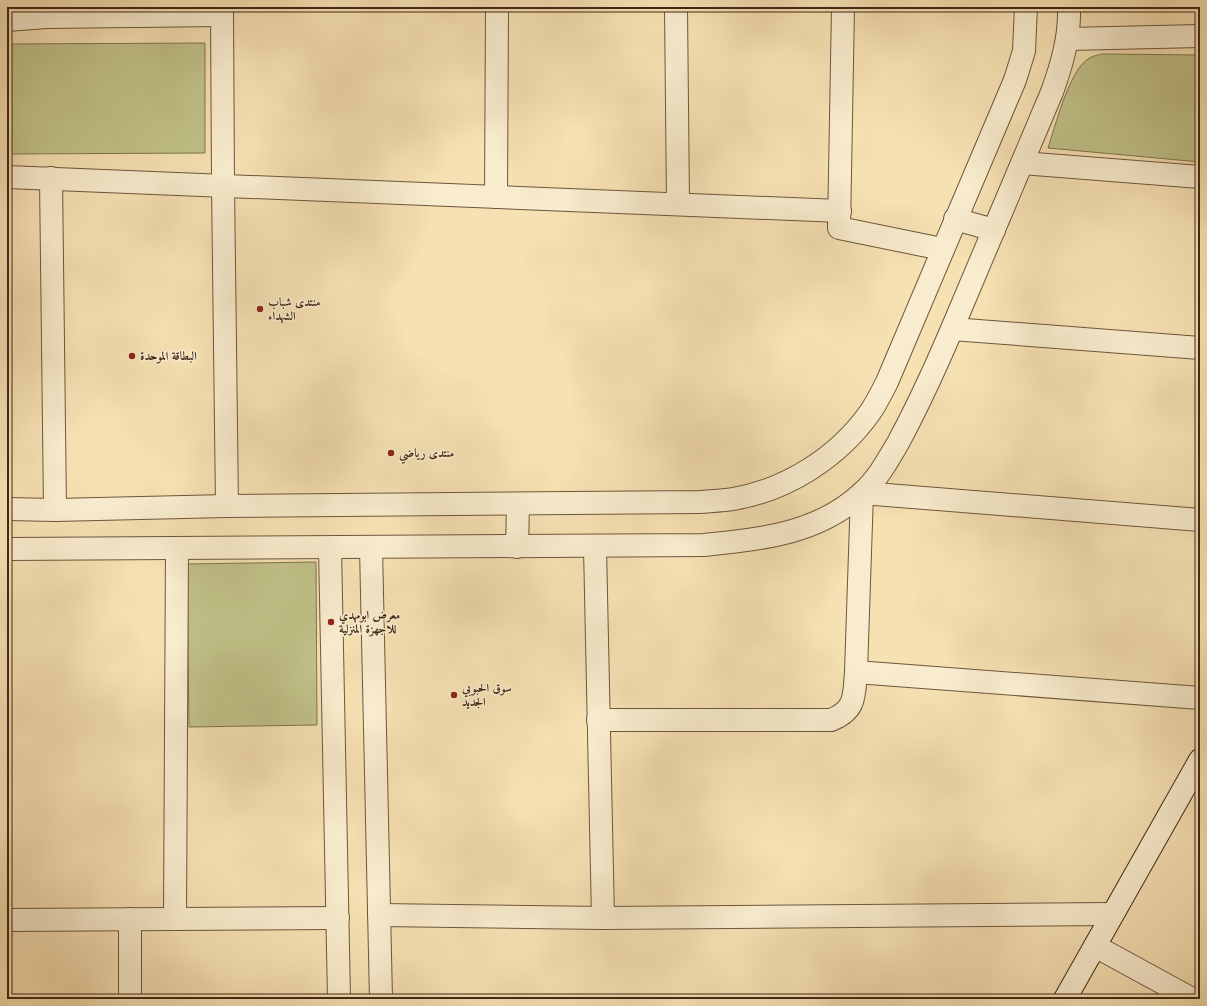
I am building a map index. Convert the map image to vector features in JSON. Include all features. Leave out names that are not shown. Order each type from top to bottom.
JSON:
[{"type":"street","points":[[496,197],[497,7]]},
{"type":"street","points":[[676,7],[678,204]]},
{"type":"street","points":[[843,7],[839,228],[942,249]]},
{"type":"street","points":[[7,509],[55,510],[227,506],[518,505],[699,502],[726,500],[765,491],[796,478],[829,455],[849,437],[870,412],[887,382],[942,249],[1015,80],[1024,51],[1026,7]]},
{"type":"street","points":[[7,549],[517,548],[704,545],[752,540],[789,533],[822,520],[862,493],[886,463],[910,421],[952,329],[1062,66],[1068,39],[1069,7]]},
{"type":"street","points":[[7,20],[46,12],[222,11],[222,185],[227,506]]},
{"type":"street","points":[[1068,39],[1200,36]]},
{"type":"street","points":[[1022,163],[1200,177]]},
{"type":"street","points":[[7,177],[840,211]]},
{"type":"street","points":[[51,178],[55,510]]},
{"type":"street","points":[[955,219],[994,230]]},
{"type":"street","points":[[952,329],[1200,348]]},
{"type":"street","points":[[862,493],[1200,520]]},
{"type":"street","points":[[598,720],[831,720],[848,710],[853,701],[856,672],[862,493]]},
{"type":"street","points":[[517,548],[518,505]]},
{"type":"street","points":[[595,547],[603,918]]},
{"type":"street","points":[[175,918],[177,548]]},
{"type":"street","points":[[330,548],[339,999]]},
{"type":"street","points":[[371,548],[381,999]]},
{"type":"street","points":[[856,672],[1200,698]]},
{"type":"street","points":[[1065,999],[1200,760]]},
{"type":"street","points":[[379,915],[603,918],[1112,914]]},
{"type":"street","points":[[7,920],[338,918]]},
{"type":"street","points":[[130,919],[130,999]]},
{"type":"street","points":[[1095,946],[1192,999]]},
{"type":"green space","points":[[205,43],[205,153],[7,154],[7,44]]},
{"type":"green space","points":[[1102,54],[1200,55],[1200,162],[1048,148],[1064,100],[1075,75],[1081,65],[1088,59]]},
{"type":"green space","points":[[316,562],[317,725],[189,727],[187,564]]},
{"type":"place","name":"منتدى شباب الشهداء","points":[[260,309]]},
{"type":"place","name":"البطاقة الموحدة","points":[[132,356]]},
{"type":"place","name":"منتدى رياضي","points":[[391,453]]},
{"type":"place","name":"معرض ابومهدي للاجهزة المنزلية","points":[[331,622]]},
{"type":"place","name":"سوق الحبوبي الجديد","points":[[454,695]]}]
